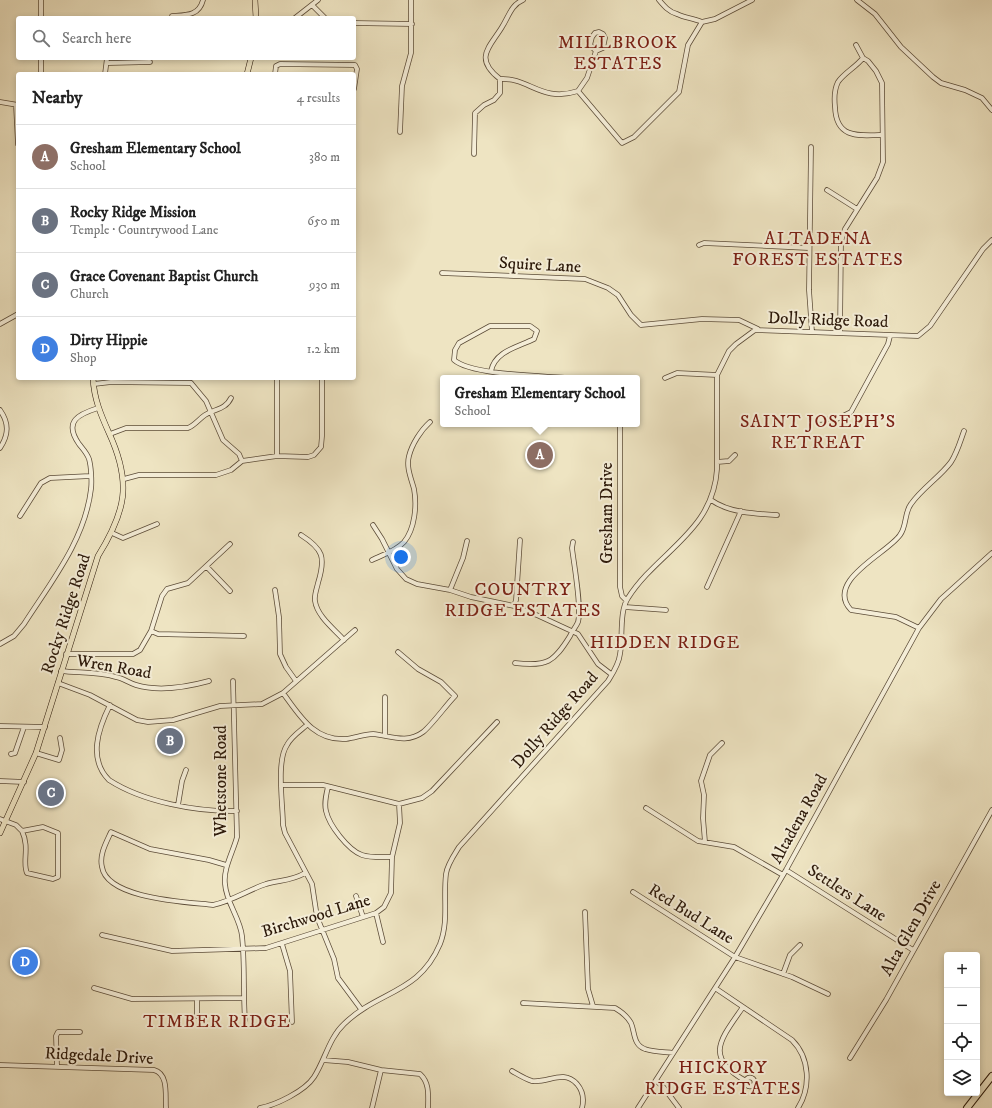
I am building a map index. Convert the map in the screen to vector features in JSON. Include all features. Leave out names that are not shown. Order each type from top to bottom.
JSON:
[{"type":"highway","points":[[967,1108],[992,1076]]},
{"type":"main road","points":[[255,0],[256,16]]},
{"type":"main road","points":[[248,72],[250,60]]},
{"type":"main road","name":"Rocky Ridge Road","points":[[0,833],[36,753],[98,556],[112,533],[122,502],[124,479],[120,460],[98,408],[93,380]]},
{"type":"street","points":[[41,0],[41,16]]},
{"type":"street","points":[[172,16],[191,14],[199,10],[203,0]]},
{"type":"street","points":[[298,16],[318,0]]},
{"type":"street","points":[[400,132],[402,86],[410,58],[412,24],[411,0]]},
{"type":"street","points":[[474,154],[475,113],[484,105],[498,98],[500,93],[500,79],[489,68],[485,59],[486,48],[502,27],[510,10],[517,3],[523,0]]},
{"type":"street","points":[[659,0],[668,10],[677,15],[694,18],[702,22],[715,19],[752,0]]},
{"type":"street","points":[[857,0],[875,14],[901,47],[933,77],[941,83],[965,90],[982,98],[992,110]]},
{"type":"street","points":[[312,5],[323,16]]},
{"type":"street","points":[[578,91],[622,143],[634,138],[679,92],[688,44],[702,22]]},
{"type":"street","points":[[356,23],[412,24]]},
{"type":"street","points":[[500,79],[507,78],[554,95],[566,95],[578,91],[587,78],[596,51],[603,48],[605,38],[604,34],[599,32],[595,33],[590,41],[590,45],[596,51]]},
{"type":"street","points":[[840,333],[841,241],[845,229],[881,170],[883,162],[882,83],[876,71],[868,61],[863,58],[856,45]]},
{"type":"street","points":[[863,58],[838,82],[834,93],[835,118],[838,125],[850,134],[882,135]]},
{"type":"street","points":[[41,60],[41,72]]},
{"type":"street","points":[[105,72],[108,60],[150,62]]},
{"type":"street","points":[[275,72],[276,66],[280,64],[355,65],[357,69],[356,76]]},
{"type":"street","points":[[0,102],[16,105]]},
{"type":"street","points":[[811,148],[809,290],[812,332]]},
{"type":"street","points":[[827,190],[857,209]]},
{"type":"street","name":"Dolly Ridge Road","points":[[260,1108],[275,1104],[308,1084],[314,1077],[342,1025],[361,1009],[413,982],[424,972],[440,944],[445,926],[446,874],[459,847],[610,679],[620,656],[626,600],[636,586],[695,526],[711,500],[716,485],[717,375],[725,358],[736,344],[755,330],[890,336],[915,336],[924,333],[983,249],[992,240]]},
{"type":"street","points":[[699,245],[704,243],[809,248]]},
{"type":"street","name":"Squire Lane","points":[[442,273],[585,279],[608,288],[618,295],[631,314],[641,325],[702,319],[739,320],[760,330]]},
{"type":"street","points":[[0,324],[16,315]]},
{"type":"street","points":[[491,371],[492,365],[499,357],[534,339],[537,334],[534,328],[530,326],[490,326],[459,343],[455,350],[454,360],[467,366],[491,371],[520,375]]},
{"type":"street","points":[[818,420],[839,418],[851,412],[890,336]]},
{"type":"street","points":[[665,378],[677,373],[717,375]]},
{"type":"street","points":[[191,384],[192,380]]},
{"type":"street","points":[[277,380],[277,456]]},
{"type":"street","points":[[124,479],[139,475],[216,475],[231,470],[242,461],[277,456],[308,458],[314,455],[321,447],[322,380]]},
{"type":"street","points":[[94,384],[111,382],[191,384],[206,400],[210,413],[223,440],[239,454],[242,461]]},
{"type":"street","points":[[110,434],[126,428],[188,428],[195,426],[210,413],[226,406],[231,398]]},
{"type":"street","points":[[0,644],[14,636],[24,624],[80,534],[91,489],[91,470],[89,459],[78,442],[74,421],[81,414],[98,408]]},
{"type":"street","points":[[0,410],[7,424],[7,433],[0,448]]},
{"type":"street","points":[[372,560],[404,542],[413,523],[415,502],[414,491],[408,471],[408,457],[412,448],[430,422]]},
{"type":"street","name":"Gresham Drive","points":[[620,427],[620,587],[622,596],[626,600]]},
{"type":"street","points":[[918,628],[896,617],[851,610],[846,603],[847,584],[853,575],[900,536],[905,525],[910,504],[951,462],[964,431]]},
{"type":"street","points":[[717,462],[729,461],[735,456]]},
{"type":"street","points":[[20,516],[41,483],[50,478],[90,476]]},
{"type":"street","points":[[711,500],[716,504],[741,511],[777,516]]},
{"type":"street","points":[[706,587],[741,511]]},
{"type":"street","points":[[112,533],[124,538],[157,524]]},
{"type":"street","points":[[372,525],[397,569],[406,579],[417,584],[450,590],[471,597],[514,606],[572,632],[583,639],[598,664],[611,674]]},
{"type":"street","points":[[301,535],[318,548],[323,560],[323,568],[315,592],[317,607],[344,640]]},
{"type":"street","points":[[514,606],[520,540]]},
{"type":"street","points":[[450,590],[464,558],[467,541]]},
{"type":"street","points":[[515,663],[529,665],[542,664],[554,658],[564,648],[578,622],[579,610],[572,548],[573,542]]},
{"type":"street","points":[[66,654],[133,654],[140,650],[151,631],[162,596],[167,590],[188,583],[207,567],[230,544]]},
{"type":"street","name":"Altadena Road","points":[[638,1108],[735,957],[786,870],[918,628],[941,599],[992,553]]},
{"type":"street","points":[[207,567],[230,591]]},
{"type":"street","points":[[275,590],[279,617],[280,654],[286,667],[296,681]]},
{"type":"street","points":[[625,607],[666,610]]},
{"type":"street","points":[[58,683],[90,695],[137,720],[148,722],[173,720],[210,707],[262,704],[283,693],[355,630]]},
{"type":"street","points":[[151,631],[158,634],[244,636]]},
{"type":"street","points":[[283,693],[307,725],[320,735],[335,739],[348,739],[371,734],[398,739],[412,738],[424,732],[455,696],[442,682],[418,669],[398,652]]},
{"type":"street","name":"Wren Road","points":[[61,671],[79,671],[116,676],[135,685],[150,688],[188,687],[209,681]]},
{"type":"street","name":"Whetstone Road","points":[[233,681],[237,837],[230,860],[226,865],[224,883],[229,900],[240,926],[245,1020]]},
{"type":"street","points":[[385,697],[385,736]]},
{"type":"street","points":[[110,705],[97,735],[98,764],[103,775],[115,784],[160,802],[212,812],[237,812]]},
{"type":"street","points":[[282,785],[317,784],[399,804],[422,798],[432,791],[497,722]]},
{"type":"street","points":[[307,725],[287,743],[284,750],[282,785],[285,833],[312,884],[317,916],[321,930],[334,959],[338,978],[361,1009]]},
{"type":"street","points":[[0,726],[45,727]]},
{"type":"street","points":[[11,754],[15,753],[24,727]]},
{"type":"street","points":[[36,753],[59,760],[62,750],[60,738]]},
{"type":"street","points":[[705,842],[703,818],[704,795],[701,781],[710,755],[722,743]]},
{"type":"street","points":[[178,805],[182,781],[186,770]]},
{"type":"street","points":[[0,781],[24,782]]},
{"type":"street","points":[[328,787],[325,800],[325,810],[345,844],[352,850],[363,855],[392,857]]},
{"type":"street","name":"Birchwood Lane","points":[[102,936],[172,951],[266,948],[376,913],[384,908],[390,898],[392,857],[399,829],[399,804]]},
{"type":"street","name":"Settlers Lane","points":[[646,808],[689,836],[705,842],[734,847],[783,875]]},
{"type":"street","name":"Alta Glen Drive","points":[[850,1058],[886,1000],[992,810]]},
{"type":"street","points":[[0,819],[16,825],[22,831],[27,849],[25,868],[27,873],[53,879],[58,877],[58,833],[43,827],[22,831]]},
{"type":"street","points":[[226,865],[209,860],[150,850],[111,832],[101,860],[104,875],[118,888],[150,897],[213,905],[229,900],[266,884],[290,880],[305,873]]},
{"type":"street","name":"Settlers Lane","points":[[786,870],[913,950]]},
{"type":"street","name":"Red Bud Lane","points":[[633,892],[735,957],[784,974],[828,994]]},
{"type":"street","points":[[356,896],[364,917]]},
{"type":"street","points":[[585,912],[588,988],[594,1006]]},
{"type":"street","points":[[376,913],[383,942]]},
{"type":"street","points":[[282,944],[290,971],[292,1022]]},
{"type":"street","points":[[784,974],[790,955],[800,945]]},
{"type":"street","points":[[94,988],[132,999],[244,998]]},
{"type":"street","points":[[715,988],[792,1040],[799,1047],[804,1059],[807,1088],[804,1098],[798,1108]]},
{"type":"street","points":[[197,998],[197,1016]]},
{"type":"street","points":[[523,1003],[616,1008],[626,1015],[632,1024],[635,1040],[644,1049],[673,1053]]},
{"type":"street","points":[[744,1007],[725,1034],[720,1043],[719,1051],[720,1059],[725,1066],[732,1073],[746,1081]]},
{"type":"street","points":[[57,1066],[56,1036],[58,1032],[80,1032]]},
{"type":"street","points":[[323,1060],[348,1062],[381,1070],[420,1074],[425,1078],[427,1086],[428,1108]]},
{"type":"street","name":"Ridgedale Drive","points":[[0,1065],[158,1071],[162,1074],[165,1081],[166,1108]]},
{"type":"street","points":[[372,1108],[381,1070]]},
{"type":"street","points":[[512,1071],[533,1081],[556,1077],[569,1078],[579,1086],[583,1094],[582,1108]]},
{"type":"street","points":[[656,1080],[664,1088],[673,1103],[679,1108]]},
{"type":"place","name":"Gresham Elementary School","points":[[540,455]]},
{"type":"place","name":"Rocky Ridge Mission","points":[[170,741]]},
{"type":"place","name":"Grace Covenant Baptist Church","points":[[51,793]]},
{"type":"place","name":"Dirty Hippie","points":[[25,962]]},
{"type":"district","name":"MILLBROOK ESTATES","points":[[618,53]]},
{"type":"district","name":"ALTADENA FOREST ESTATES","points":[[818,249]]},
{"type":"district","name":"SAINT JOSEPH'S RETREAT","points":[[818,432]]},
{"type":"district","name":"COUNTRY RIDGE ESTATES","points":[[523,600]]},
{"type":"district","name":"HIDDEN RIDGE","points":[[665,643]]},
{"type":"district","name":"TIMBER RIDGE","points":[[217,1022]]},
{"type":"district","name":"HICKORY RIDGE ESTATES","points":[[723,1078]]}]
